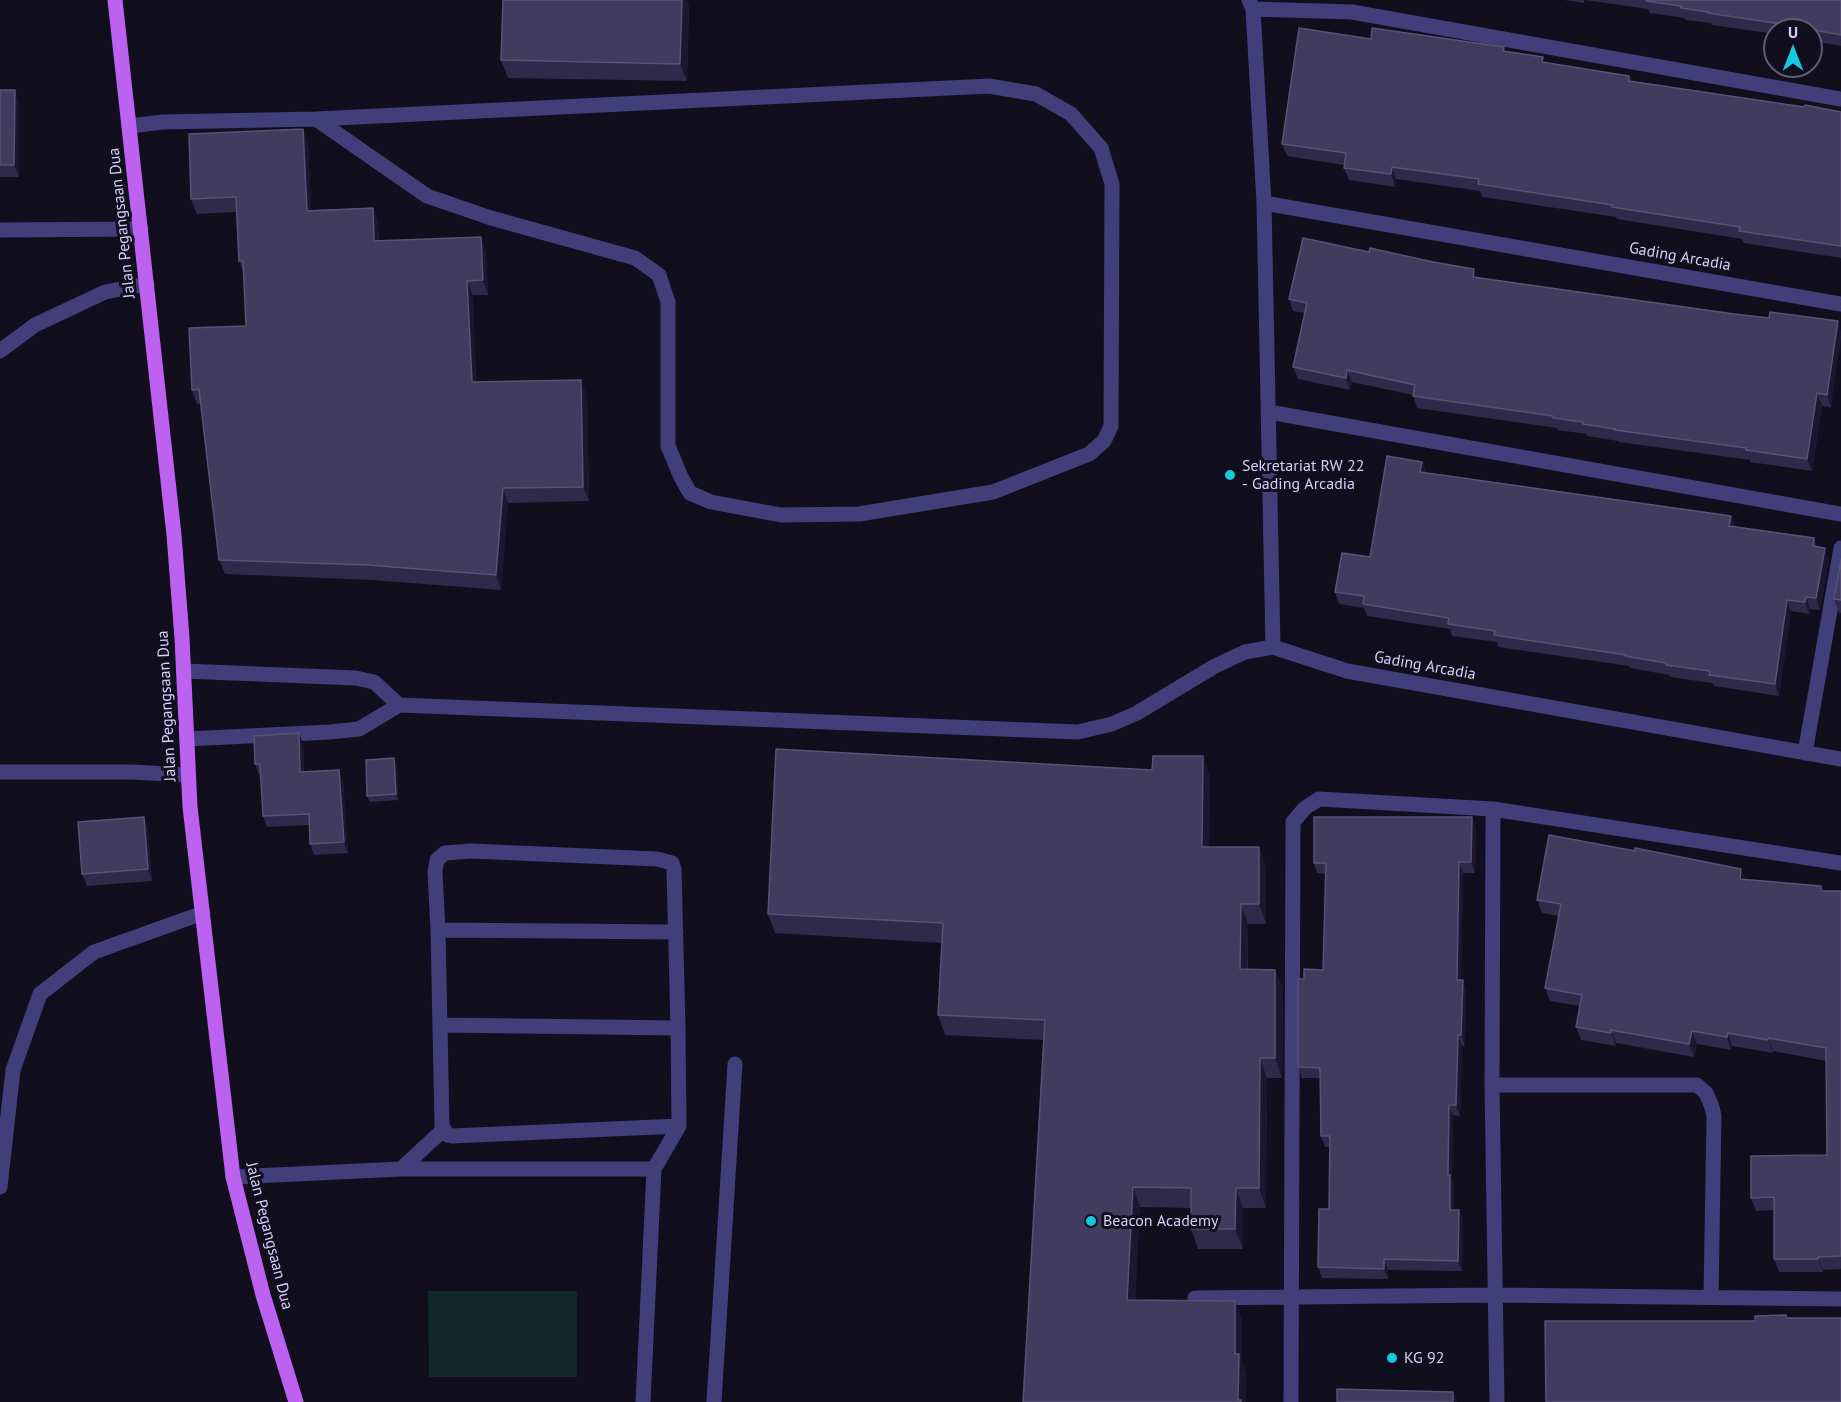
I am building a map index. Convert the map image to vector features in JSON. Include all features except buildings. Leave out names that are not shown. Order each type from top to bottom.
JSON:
[{"type":"main road","name":"Jalan Pegangsaan Dua","points":[[115,0],[174,535],[183,638],[187,775],[233,1177],[263,1295],[296,1402]]},
{"type":"street","points":[[1352,12],[1366,0]]},
{"type":"street","points":[[187,739],[358,729],[399,705],[1078,732],[1112,724],[1137,713],[1215,666],[1245,651],[1273,647],[1264,203],[1251,4],[1352,12],[1841,99]]},
{"type":"street","points":[[129,126],[163,122],[316,119],[989,86],[1036,94],[1071,114],[1101,148],[1112,184],[1111,426],[1104,441],[1089,454],[993,492],[859,514],[781,515],[711,502],[690,493],[668,446],[668,302],[658,274],[635,258],[491,218],[427,196],[316,119]]},
{"type":"street","name":"Gading Arcadia","points":[[1264,203],[1841,304]]},
{"type":"street","points":[[0,230],[141,229]]},
{"type":"street","points":[[0,351],[35,325],[105,292],[147,284]]},
{"type":"street","points":[[1269,412],[1841,514]]},
{"type":"street","points":[[1805,753],[1841,548]]},
{"type":"street","name":"Gading Arcadia","points":[[1273,647],[1347,670],[1841,759]]},
{"type":"street","points":[[184,671],[356,678],[375,682],[399,705]]},
{"type":"street","points":[[0,772],[132,772],[187,775]]},
{"type":"street","points":[[1291,1402],[1293,822],[1305,808],[1319,799],[1493,809],[1841,863]]},
{"type":"street","points":[[1493,809],[1492,1085],[1497,1402]]},
{"type":"street","points":[[643,1402],[654,1169],[679,1126],[676,932],[672,863],[666,860],[471,851],[445,853],[437,860],[435,872],[443,1130],[447,1135],[679,1126]]},
{"type":"street","points":[[0,1187],[13,1070],[40,994],[93,952],[203,913]]},
{"type":"street","points":[[438,930],[676,932]]},
{"type":"street","points":[[441,1025],[678,1028]]},
{"type":"street","points":[[714,1402],[735,1064]]},
{"type":"street","points":[[1492,1085],[1696,1086],[1706,1094],[1714,1116],[1711,1297]]},
{"type":"street","points":[[401,1169],[443,1130]]},
{"type":"street","points":[[233,1177],[401,1169],[654,1169]]},
{"type":"street","points":[[1195,1298],[1496,1295],[1841,1299]]},
{"type":"green space","points":[[428,1291],[577,1291],[577,1377],[429,1377]]},
{"type":"place","name":"Sekretariat RW 22 - Gading Arcadia","points":[[1230,475]]},
{"type":"place","name":"Beacon Academy","points":[[1091,1221]]},
{"type":"place","name":"KG 92","points":[[1392,1358]]}]
